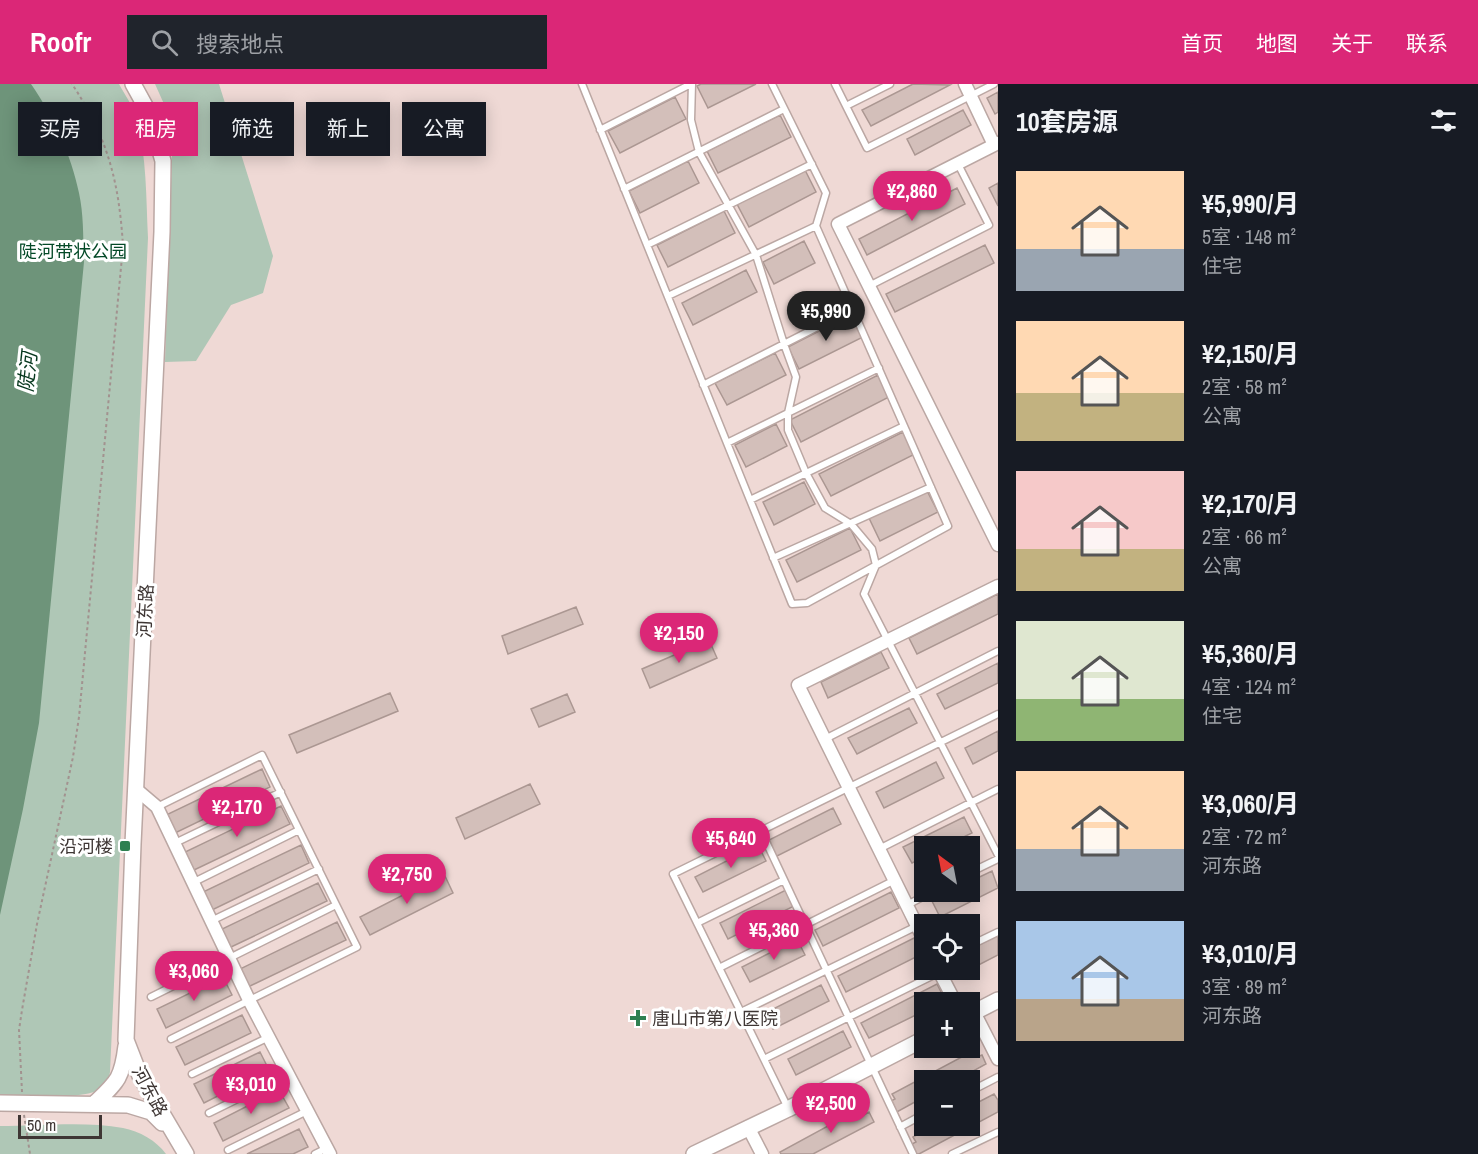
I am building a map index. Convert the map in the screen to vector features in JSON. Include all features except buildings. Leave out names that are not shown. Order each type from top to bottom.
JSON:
[{"type":"street","name":"河东路","points":[[134,84],[149,113],[163,161],[126,1040],[140,1076],[186,1154]]},
{"type":"street","points":[[965,84],[996,144],[838,224],[998,545]]},
{"type":"street","points":[[914,920],[798,685],[998,586]]},
{"type":"street","points":[[137,790],[157,807],[249,1000],[307,1111],[324,1152]]},
{"type":"street","points":[[980,1010],[998,1000]]},
{"type":"street","points":[[980,1028],[998,1059]]},
{"type":"street","points":[[94,1104],[117,1082],[123,1068],[126,1040]]},
{"type":"street","points":[[694,1154],[914,1044]]},
{"type":"street","name":"河东路","points":[[2,1103],[128,1105],[151,1112],[172,1133]]},
{"type":"street","points":[[748,1127],[762,1154]]},
{"type":"lane","points":[[582,84],[792,604],[807,603],[948,526],[816,226],[826,193],[772,84]]},
{"type":"lane","points":[[600,130],[691,84],[691,120],[699,152],[756,255],[796,377],[788,412],[788,430],[806,473],[825,508],[851,524],[872,549],[876,565],[864,594],[998,857],[980,867]]},
{"type":"lane","points":[[835,84],[867,148],[994,84]]},
{"type":"lane","points":[[846,106],[890,84]]},
{"type":"lane","points":[[624,189],[784,108]]},
{"type":"lane","points":[[647,245],[812,164]]},
{"type":"lane","points":[[869,286],[989,225],[958,164]]},
{"type":"lane","points":[[668,296],[816,226]]},
{"type":"lane","points":[[703,385],[853,309]]},
{"type":"lane","points":[[727,443],[879,368]]},
{"type":"lane","points":[[750,500],[904,426]]},
{"type":"lane","points":[[773,558],[931,487]]},
{"type":"lane","points":[[825,739],[998,651]]},
{"type":"lane","points":[[788,1109],[673,874],[998,714]]},
{"type":"lane","points":[[157,807],[262,754],[357,947],[171,1039]]},
{"type":"lane","points":[[879,849],[998,789]]},
{"type":"lane","points":[[174,843],[281,792]]},
{"type":"lane","points":[[193,883],[299,830]]},
{"type":"lane","points":[[761,831],[913,1154]]},
{"type":"lane","points":[[211,921],[319,869]]},
{"type":"lane","points":[[697,923],[784,880]]},
{"type":"lane","points":[[719,968],[895,880]]},
{"type":"lane","points":[[907,905],[914,901]]},
{"type":"lane","points":[[151,997],[336,905]]},
{"type":"lane","points":[[741,1012],[914,927]]},
{"type":"lane","points":[[980,941],[998,932]]},
{"type":"lane","points":[[764,1059],[920,980]]},
{"type":"lane","points":[[192,1074],[268,1037]]},
{"type":"lane","points":[[209,1113],[288,1074]]},
{"type":"lane","points":[[980,1086],[998,1077]]},
{"type":"lane","points":[[228,1150],[307,1111]]},
{"type":"lane","points":[[900,1127],[914,1119]]},
{"type":"lane","points":[[952,1154],[998,1132]]},
{"type":"path","points":[[30,1154],[22,1103],[21,1020],[79,717],[123,246],[119,194],[114,173],[105,145],[72,84]]},
{"type":"green space","name":"陡河带状公园","points":[[0,84],[119,84],[129,102],[114,102],[114,156],[143,156],[148,238],[110,1072],[103,1087],[90,1093],[36,1097],[0,1096]]},
{"type":"green space","points":[[155,84],[219,84],[225,102],[210,102],[210,156],[242,156],[273,256],[263,293],[231,305],[196,361],[165,362],[172,156],[198,156],[198,102],[163,102]]},
{"type":"green space","points":[[78,1124],[123,1128],[147,1137],[166,1154],[0,1154],[0,1126]]},
{"type":"water","name":"陡河","points":[[0,84],[31,84],[43,102],[18,102],[18,156],[68,156],[79,193],[83,219],[84,262],[39,723],[0,915]]},
{"type":"place","name":"沿河楼","points":[[125,846]]},
{"type":"place","name":"唐山市第八医院","points":[[638,1018]]}]
